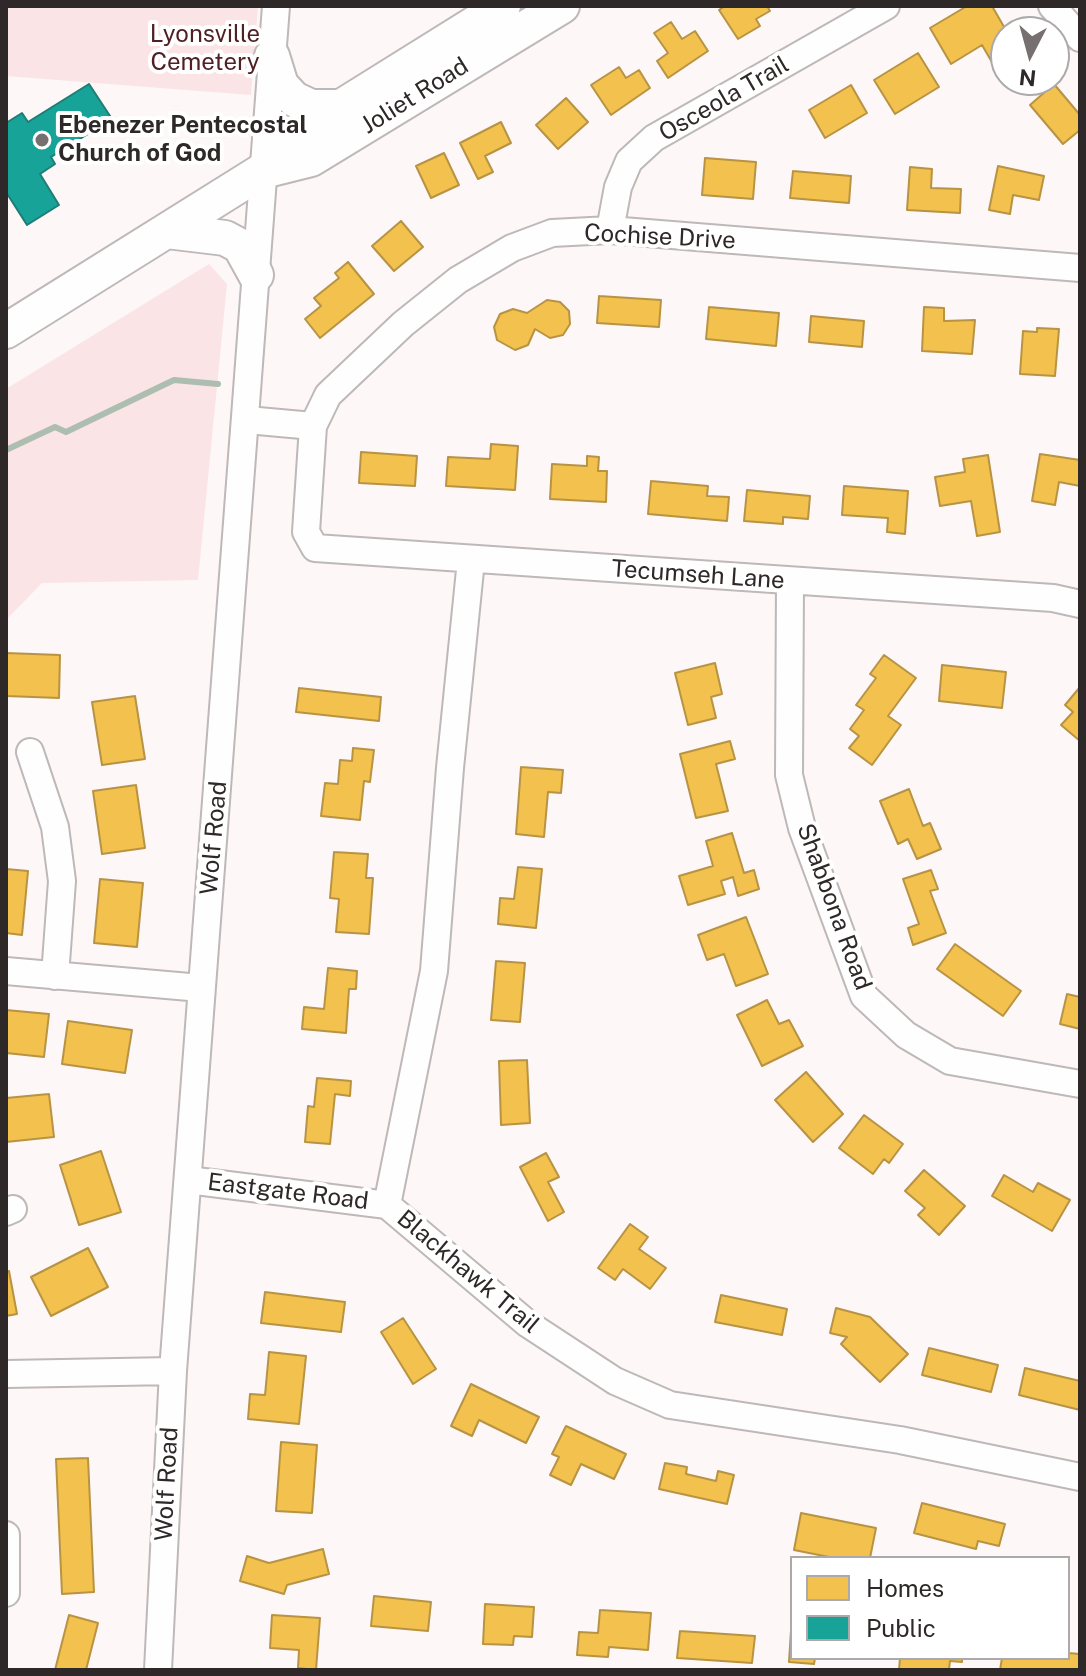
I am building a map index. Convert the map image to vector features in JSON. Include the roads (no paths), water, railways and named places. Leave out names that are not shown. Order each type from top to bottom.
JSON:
[{"type":"main road","name":"Joliet Road","points":[[6,331],[262,171],[296,138],[341,107],[503,6]]},
{"type":"main road","name":"Joliet Road","points":[[262,171],[311,159],[562,6]]},
{"type":"main road","points":[[272,56],[281,85],[294,99],[311,107],[341,107]]},
{"type":"main road","points":[[167,231],[225,238],[240,246],[256,275]]},
{"type":"street","name":"Wolf Road","points":[[158,1670],[173,1371],[276,6]]},
{"type":"street","name":"Osceola Trail","points":[[610,230],[618,187],[629,161],[654,138],[886,6]]},
{"type":"street","points":[[1052,6],[1080,38]]},
{"type":"street","name":"Cochise Drive","points":[[315,548],[306,532],[313,426],[328,395],[403,324],[458,280],[512,248],[552,233],[610,230],[1080,268]]},
{"type":"street","points":[[247,420],[313,426]]},
{"type":"street","name":"Tecumseh Lane","points":[[315,548],[1053,598],[1080,604]]},
{"type":"street","name":"Blackhawk Trail","points":[[471,560],[434,971],[387,1205],[528,1324],[615,1381],[670,1405],[900,1440],[1080,1477]]},
{"type":"street","name":"Shabbona Road","points":[[790,581],[789,775],[802,828],[864,996],[906,1035],[950,1061],[1080,1084]]},
{"type":"street","points":[[30,752],[55,827],[62,881],[55,976]]},
{"type":"street","points":[[6,971],[201,988]]},
{"type":"street","name":"Eastgate Road","points":[[188,1180],[387,1205]]},
{"type":"street","points":[[6,1374],[173,1371]]},
{"type":"street","points":[[6,1535],[6,1593]]},
{"type":"waterway","points":[[6,450],[55,427],[66,432],[174,380],[218,384]]},
{"type":"place","name":"Ebenezer Pentecostal Church of God","points":[[42,140]]},
{"type":"park label","name":"Lyonsville Cemetery","points":[[205,49]]}]
